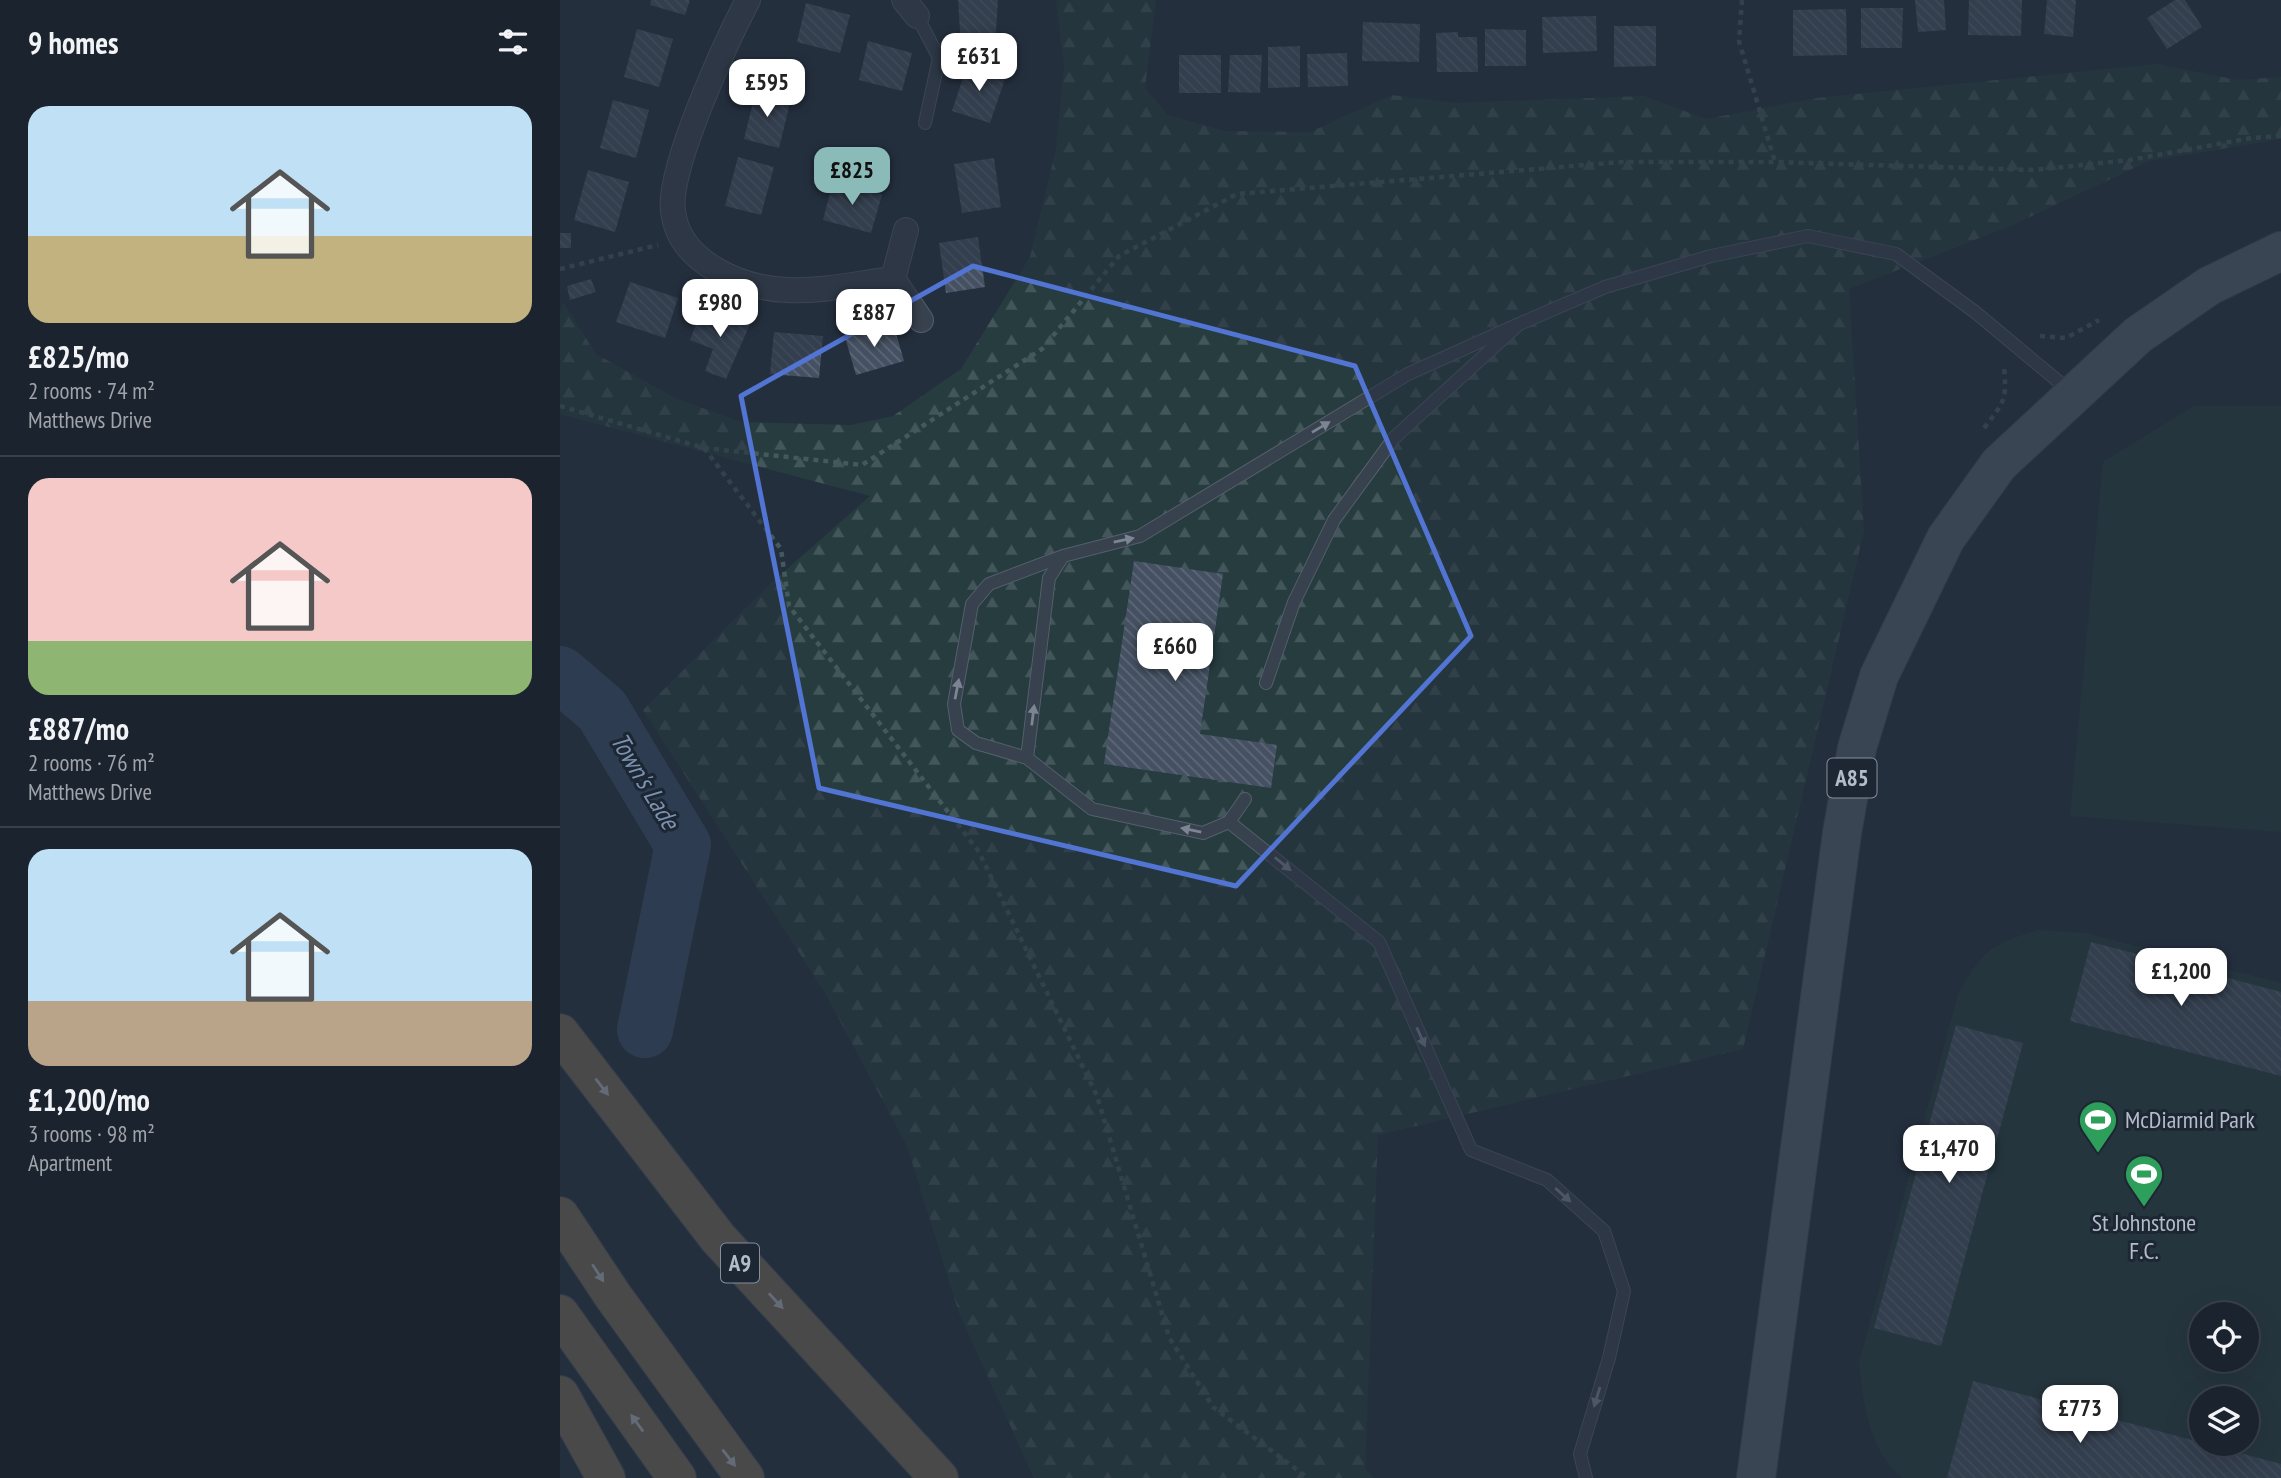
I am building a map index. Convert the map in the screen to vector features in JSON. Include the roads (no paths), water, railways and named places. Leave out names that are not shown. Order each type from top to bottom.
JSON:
[{"type":"highway","name":"A9","points":[[560,1033],[718,1238],[939,1478]]},
{"type":"highway","points":[[560,1216],[629,1318],[745,1478]]},
{"type":"highway","points":[[560,1314],[677,1478]]},
{"type":"highway","points":[[560,1395],[606,1478]]},
{"type":"main road","name":"A85","points":[[1756,1478],[1840,846],[1857,748],[1879,676],[1946,538],[1999,464],[2072,393],[2138,335],[2208,286],[2281,251]]},
{"type":"street","points":[[748,0],[729,37],[683,156],[672,210],[682,239],[710,267],[734,278],[785,290],[893,279]]},
{"type":"street","points":[[906,230],[893,279],[921,320]]},
{"type":"lane","points":[[910,8],[939,58],[925,124]]},
{"type":"lane","points":[[1245,799],[1229,822],[1203,833],[1092,809],[1027,758],[976,743],[958,730],[954,704],[972,604],[989,584],[1063,556],[1140,536],[1408,374],[1519,324],[1605,287],[1711,256],[1808,236],[1896,254],[2019,347],[2072,393]]},
{"type":"lane","points":[[1266,683],[1294,602],[1334,520],[1394,438],[1519,324]]},
{"type":"lane","points":[[1027,758],[1049,578],[1063,556]]},
{"type":"lane","points":[[1229,822],[1380,942],[1471,1150],[1547,1180],[1604,1231],[1624,1291],[1609,1358],[1580,1454],[1586,1478]]},
{"type":"waterway","name":"Town's Lade","points":[[560,674],[602,710],[683,845],[645,1030]]},
{"type":"place","name":"McDiarmid Park","points":[[2098,1154]]},
{"type":"place","name":"St Johnstone F.C.","points":[[2144,1208]]}]
